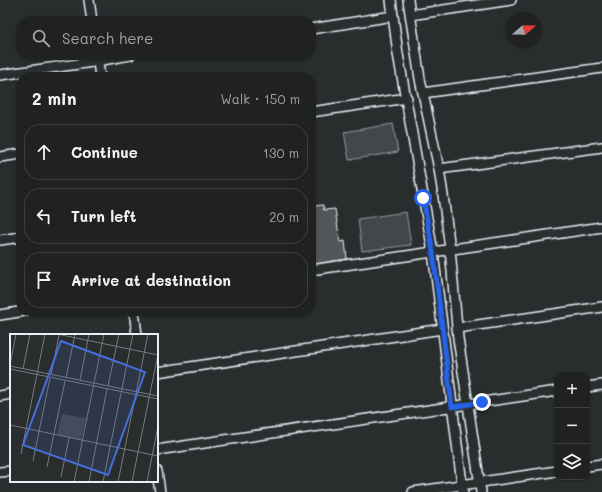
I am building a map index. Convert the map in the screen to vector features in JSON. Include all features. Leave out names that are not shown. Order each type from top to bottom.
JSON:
[{"type":"street","points":[[89,0],[91,16]]},
{"type":"street","points":[[391,0],[398,54],[407,98],[433,252],[462,488]]},
{"type":"street","points":[[408,0],[423,94],[439,170],[450,249],[458,338],[481,492]]},
{"type":"street","points":[[410,15],[511,0]]},
{"type":"street","points":[[316,28],[393,16]]},
{"type":"street","points":[[22,72],[86,63],[92,60]]},
{"type":"street","points":[[98,60],[100,72]]},
{"type":"street","points":[[423,94],[602,68]]},
{"type":"street","points":[[0,75],[16,73]]},
{"type":"street","points":[[316,111],[407,98]]},
{"type":"street","points":[[439,170],[602,147]]},
{"type":"street","points":[[0,157],[16,155]]},
{"type":"street","points":[[316,269],[602,227]]},
{"type":"street","points":[[0,240],[16,238]]},
{"type":"street","points":[[457,328],[602,307]]},
{"type":"street","points":[[0,315],[16,312]]},
{"type":"street","points":[[135,316],[137,334]]},
{"type":"street","points":[[158,372],[442,329]]},
{"type":"street","points":[[590,387],[602,385]]},
{"type":"street","points":[[158,450],[554,391]]},
{"type":"street","points":[[0,396],[10,394]]},
{"type":"street","points":[[590,466],[602,464]]},
{"type":"street","points":[[413,492],[462,488],[479,482],[554,470]]},
{"type":"street","points":[[0,472],[10,471]]},
{"type":"street","points":[[158,478],[160,492]]},
{"type":"shaded area","points":[[393,124],[398,152],[349,160],[344,132]]},
{"type":"shaded area","points":[[406,212],[411,245],[362,251],[358,219]]},
{"type":"building","points":[[323,205],[324,210],[335,209],[340,242],[345,241],[347,259],[316,264],[316,206]]},
{"type":"route","points":[[423,198],[433,252],[452,407],[482,402]]}]
